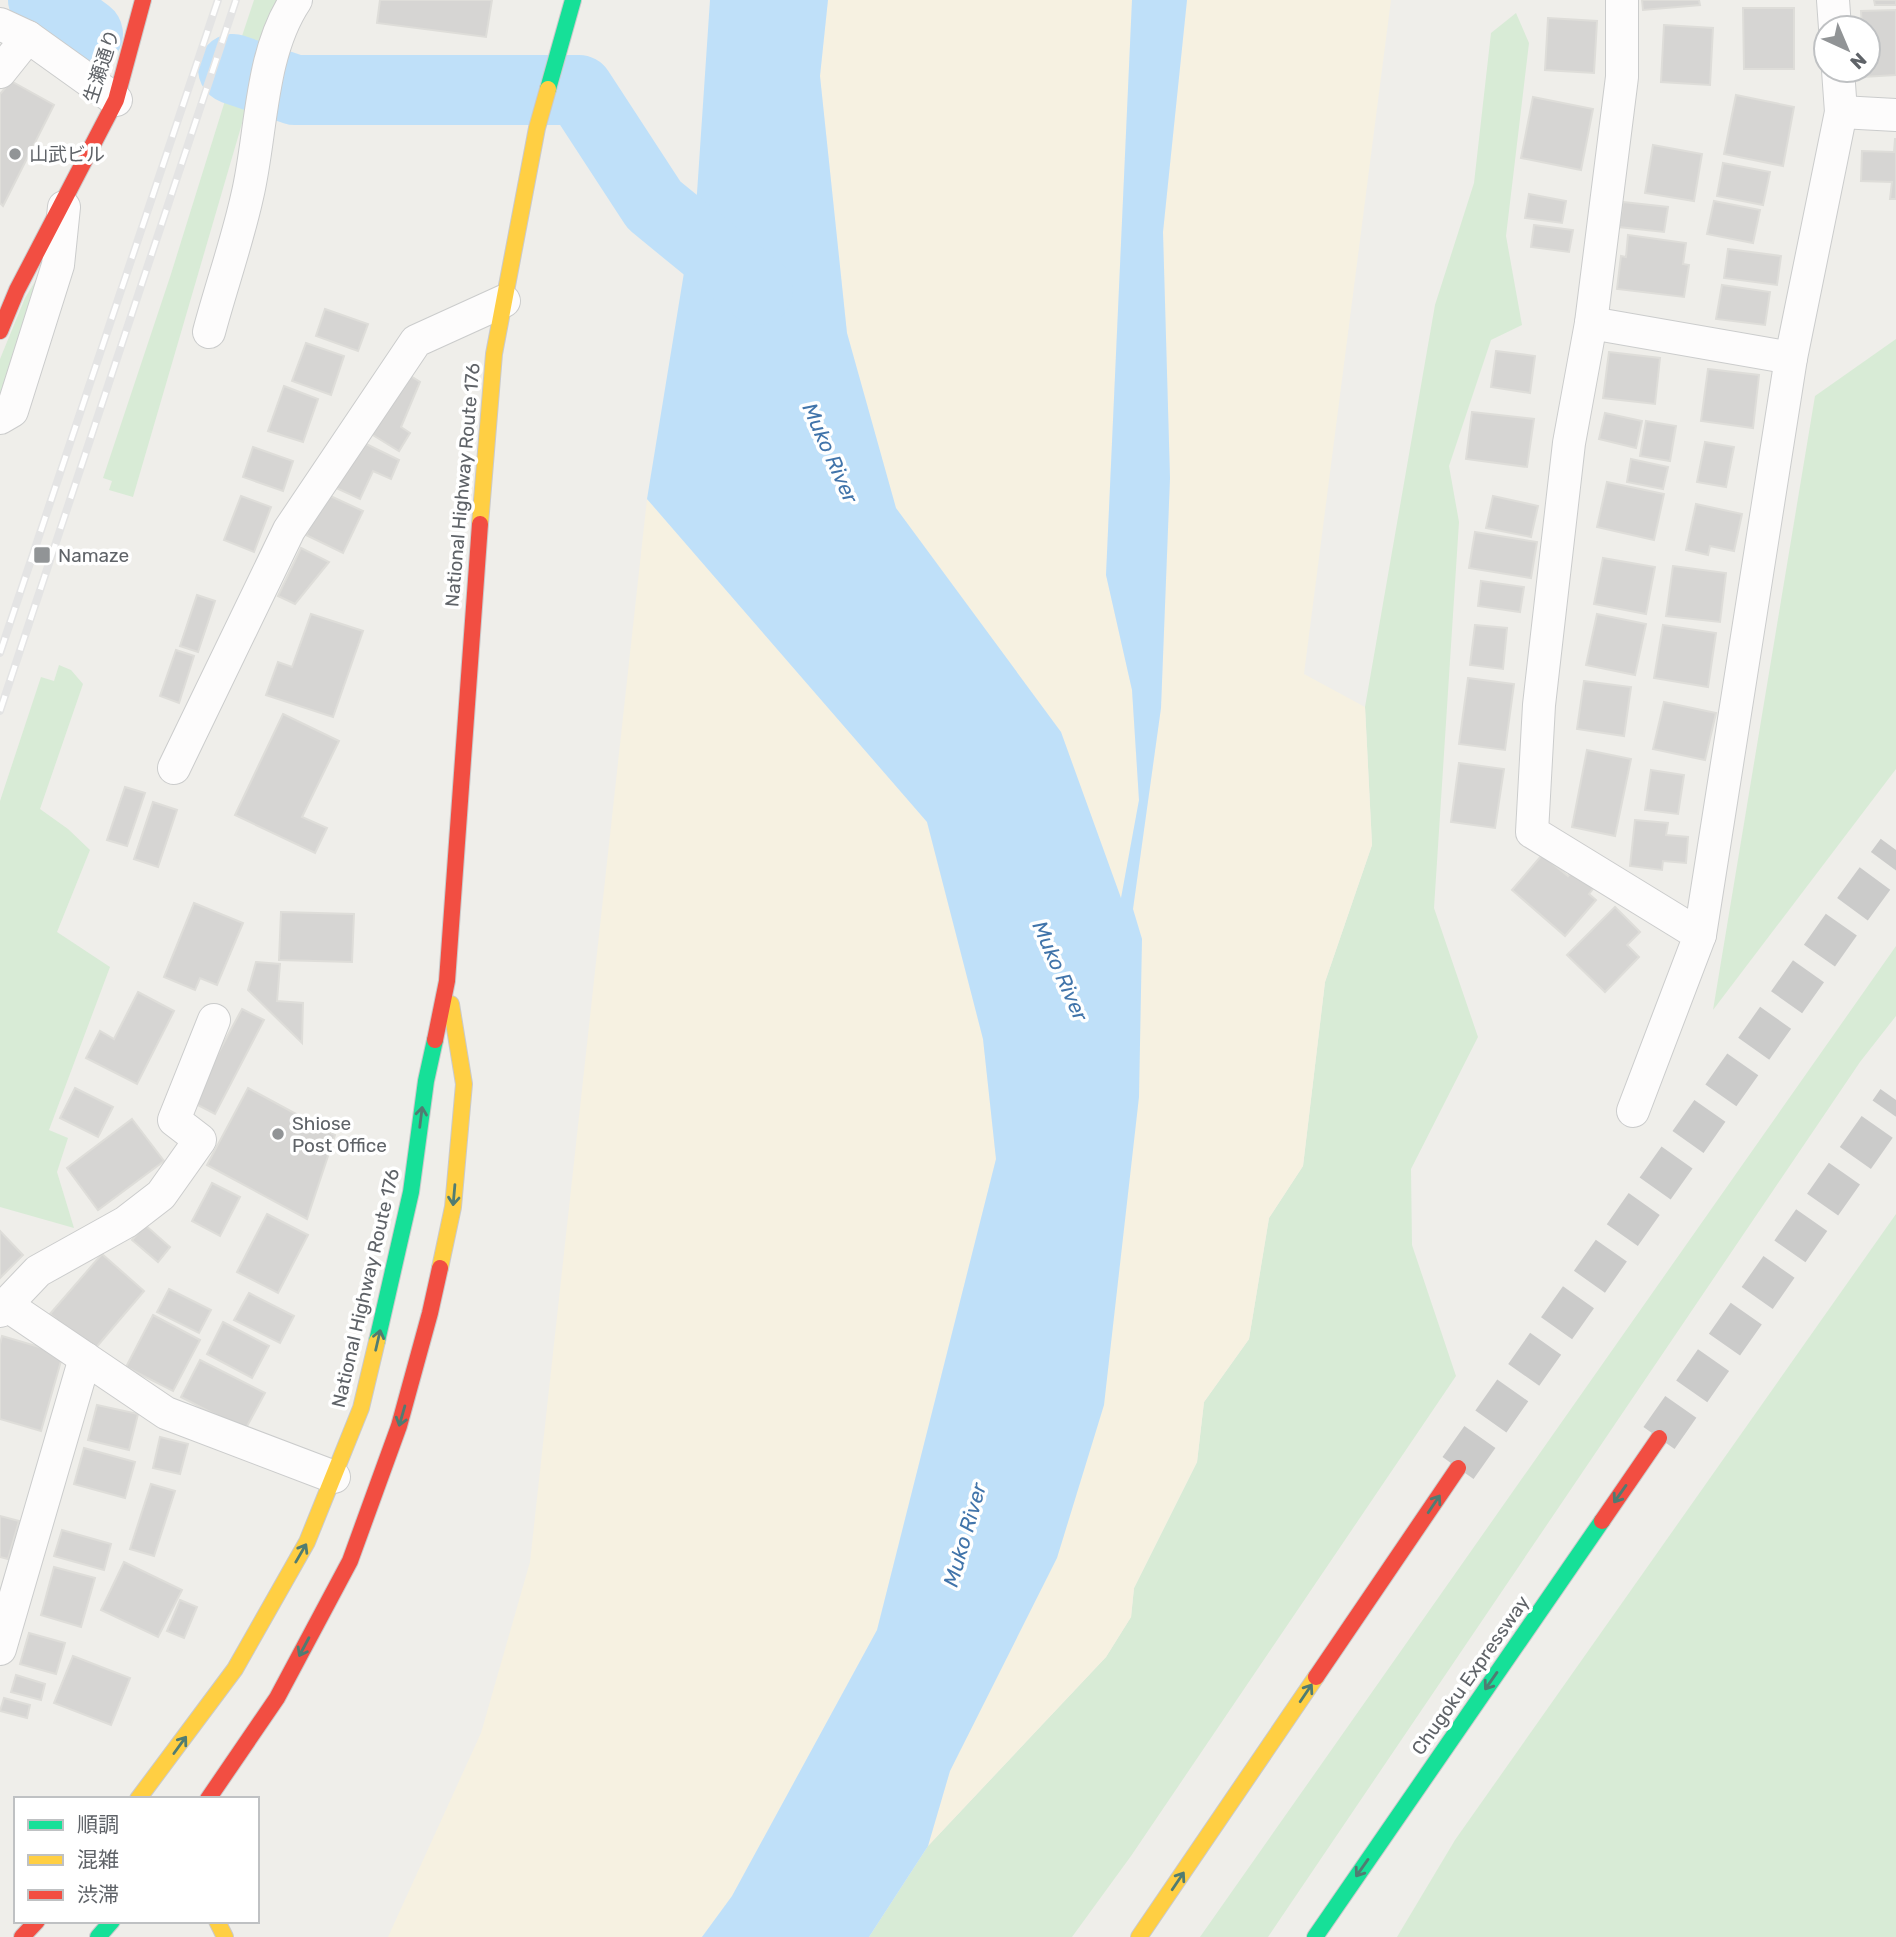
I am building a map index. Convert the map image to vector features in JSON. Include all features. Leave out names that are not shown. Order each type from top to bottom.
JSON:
[{"type":"main road","name":"生瀬通り","points":[[0,331],[17,290],[116,100],[143,0]]},
{"type":"main road","name":"National Highway Route 176","points":[[140,1797],[235,1670],[307,1542],[361,1408],[411,1192],[426,1081],[447,981],[471,630],[494,354],[537,128],[573,0]]},
{"type":"main road","name":"National Highway Route 176","points":[[209,1797],[277,1698],[350,1561],[399,1426],[430,1313],[453,1207],[464,1084],[447,981]]},
{"type":"main road","name":"Chugoku Expressway","points":[[1319,1931],[1659,1438]]},
{"type":"main road","points":[[1139,1937],[1458,1468]]},
{"type":"main road","points":[[22,1937],[35,1923]]},
{"type":"main road","points":[[98,1937],[110,1923]]},
{"type":"street","points":[[209,332],[247,196],[270,64],[287,12],[296,0]]},
{"type":"street","points":[[1622,0],[1622,77],[1591,323],[1564,484],[1539,705],[1532,832],[1700,935]]},
{"type":"street","points":[[0,72],[14,30],[116,100]]},
{"type":"street","points":[[1633,1111],[1700,935],[1791,358],[1841,113],[1839,84]]},
{"type":"street","points":[[1841,113],[1896,115]]},
{"type":"street","points":[[0,418],[12,411],[58,265],[65,198]]},
{"type":"street","points":[[174,768],[289,530],[416,341],[504,301]]},
{"type":"street","points":[[1591,323],[1791,358]]},
{"type":"street","points":[[214,1020],[174,1120],[201,1140],[161,1195],[126,1222],[38,1271],[2,1307],[85,1358],[166,1413],[334,1477]]},
{"type":"street","points":[[0,1649],[85,1358]]},
{"type":"green space","points":[[254,0],[288,0],[263,56],[238,48]]},
{"type":"green space","points":[[1516,13],[1529,43],[1506,236],[1522,325],[1491,340],[1449,466],[1459,522],[1434,908],[1478,1037],[1411,1169],[1412,1245],[1456,1376],[1131,1856],[1072,1937],[869,1937],[928,1846],[1106,1657],[1131,1617],[1134,1588],[1197,1462],[1204,1402],[1249,1339],[1269,1218],[1303,1166],[1325,982],[1372,845],[1365,707],[1435,305],[1474,183],[1491,33]]},
{"type":"green space","points":[[228,91],[250,96],[133,497],[109,490],[112,481],[103,478]]},
{"type":"green space","points":[[36,280],[0,405],[0,359],[25,298]]},
{"type":"green space","points":[[1896,339],[1896,769],[1713,1010],[1815,396]]},
{"type":"green space","points":[[59,665],[71,670],[83,684],[40,809],[68,829],[90,850],[57,932],[110,967],[49,1130],[68,1138],[57,1172],[74,1228],[0,1207],[0,801],[41,677],[54,681]]},
{"type":"green space","points":[[1896,946],[1896,1016],[1860,1062],[1268,1937],[1200,1937]]},
{"type":"green space","points":[[1896,1214],[1896,1937],[1397,1937],[1455,1840]]},
{"type":"sand","points":[[828,0],[1132,0],[1106,575],[1132,690],[1139,801],[1121,900],[1061,732],[896,509],[847,333],[820,76]]},
{"type":"sand","points":[[1187,0],[1391,0],[1304,674],[1365,707],[1372,845],[1325,982],[1303,1166],[1269,1218],[1249,1339],[1204,1402],[1197,1462],[1134,1588],[1131,1617],[1106,1657],[928,1846],[950,1771],[1142,939],[1133,909],[1161,708],[1170,478],[1163,232]]},
{"type":"sand","points":[[647,499],[927,822],[983,1039],[996,1159],[877,1630],[732,1896],[702,1937],[388,1937],[481,1733],[530,1562]]},
{"type":"water","name":"Muko River","points":[[710,0],[828,0],[820,76],[847,333],[896,508],[1061,732],[1121,898],[1139,800],[1132,690],[1106,575],[1132,0],[1187,0],[1163,232],[1170,478],[1161,708],[1133,909],[1142,939],[1139,1097],[1104,1405],[1057,1558],[950,1771],[928,1846],[869,1937],[702,1937],[732,1896],[877,1630],[996,1159],[983,1039],[927,822],[647,499],[697,193]]},
{"type":"building","points":[[380,0],[492,0],[486,37],[377,23]]},
{"type":"building","points":[[1642,0],[1699,0],[1700,5],[1643,10]]},
{"type":"building","points":[[1874,0],[1896,0],[1896,5],[1875,5]]},
{"type":"building","points":[[1743,8],[1794,8],[1794,69],[1744,69]]},
{"type":"building","points":[[1896,10],[1896,75],[1882,76],[1882,14],[1861,14],[1861,11]]},
{"type":"building","points":[[1548,18],[1597,21],[1594,73],[1545,70]]},
{"type":"building","points":[[1664,25],[1713,28],[1710,85],[1661,82]]},
{"type":"building","name":"山武ビル","points":[[11,81],[54,105],[3,206],[0,203],[0,94]]},
{"type":"building","points":[[1736,95],[1794,107],[1783,166],[1724,154]]},
{"type":"building","points":[[1533,97],[1593,109],[1581,170],[1521,158]]},
{"type":"building","points":[[1895,139],[1896,199],[1890,199],[1892,182],[1861,181],[1862,151],[1894,152]]},
{"type":"building","points":[[1653,145],[1702,154],[1694,201],[1645,193]]},
{"type":"building","points":[[1723,163],[1770,172],[1763,205],[1717,196]]},
{"type":"building","points":[[1529,194],[1566,201],[1562,223],[1525,218]]},
{"type":"building","points":[[1714,201],[1760,210],[1753,243],[1707,234]]},
{"type":"building","points":[[1623,202],[1668,207],[1664,232],[1619,227]]},
{"type":"building","points":[[1534,225],[1573,230],[1569,252],[1531,247]]},
{"type":"building","points":[[1628,235],[1686,243],[1683,264],[1689,265],[1684,297],[1617,289],[1621,256],[1626,257]]},
{"type":"building","points":[[1728,249],[1781,256],[1777,285],[1724,278]]},
{"type":"building","points":[[1722,285],[1770,292],[1765,325],[1716,319]]},
{"type":"building","points":[[325,309],[368,324],[358,351],[316,336]]},
{"type":"building","points":[[306,343],[344,356],[331,395],[292,381]]},
{"type":"building","points":[[1496,351],[1535,356],[1530,393],[1491,387]]},
{"type":"building","points":[[1609,352],[1660,358],[1655,404],[1603,398]]},
{"type":"building","points":[[1708,369],[1759,375],[1753,428],[1701,421]]},
{"type":"building","points":[[406,373],[420,382],[401,427],[410,433],[399,451],[368,432]]},
{"type":"building","points":[[284,386],[318,399],[303,442],[268,431]]},
{"type":"building","points":[[1472,412],[1534,419],[1527,467],[1466,459]]},
{"type":"building","points":[[1605,413],[1642,421],[1636,448],[1599,439]]},
{"type":"building","points":[[1646,421],[1676,426],[1670,461],[1640,456]]},
{"type":"building","points":[[356,439],[399,460],[391,479],[373,471],[360,499],[334,487]]},
{"type":"building","points":[[1705,442],[1734,447],[1726,487],[1697,482]]},
{"type":"building","points":[[253,447],[293,461],[283,491],[243,477]]},
{"type":"building","points":[[1631,459],[1668,467],[1663,489],[1627,482]]},
{"type":"building","points":[[1607,482],[1664,494],[1654,540],[1597,527]]},
{"type":"building","points":[[326,494],[363,511],[343,553],[306,535]]},
{"type":"building","points":[[241,496],[271,507],[254,552],[224,540]]},
{"type":"building","points":[[1493,496],[1538,506],[1531,537],[1486,528]]},
{"type":"building","points":[[1696,504],[1742,514],[1734,551],[1710,546],[1708,555],[1686,550]]},
{"type":"building","points":[[1475,532],[1537,542],[1531,578],[1469,568]]},
{"type":"building","points":[[301,548],[329,562],[295,604],[278,596]]},
{"type":"building","points":[[1603,558],[1655,567],[1646,614],[1594,604]]},
{"type":"building","points":[[1673,566],[1726,573],[1720,622],[1666,616]]},
{"type":"building","points":[[1481,581],[1524,587],[1520,612],[1478,606]]},
{"type":"building","points":[[197,595],[215,601],[198,652],[180,646]]},
{"type":"building","points":[[311,614],[363,631],[333,717],[266,695],[278,662],[292,667]]},
{"type":"building","points":[[1597,614],[1646,624],[1635,675],[1586,665]]},
{"type":"building","points":[[1475,625],[1507,628],[1503,669],[1470,665]]},
{"type":"building","points":[[1663,625],[1716,633],[1708,687],[1654,678]]},
{"type":"building","points":[[176,650],[194,656],[179,703],[160,696]]},
{"type":"building","points":[[1468,678],[1514,684],[1505,750],[1459,744]]},
{"type":"building","points":[[1584,681],[1631,687],[1624,736],[1577,729]]},
{"type":"building","points":[[1664,702],[1716,713],[1705,760],[1653,749]]},
{"type":"building","points":[[283,714],[339,741],[302,817],[327,828],[315,853],[235,815]]},
{"type":"building","points":[[1587,750],[1631,759],[1615,836],[1572,827]]},
{"type":"building","points":[[1459,763],[1504,769],[1495,828],[1451,822]]},
{"type":"building","points":[[1651,770],[1684,775],[1678,814],[1645,810]]},
{"type":"building","points":[[125,787],[145,793],[127,846],[107,840]]},
{"type":"building","points":[[153,802],[177,810],[158,867],[134,859]]},
{"type":"building","points":[[1635,820],[1668,823],[1666,835],[1688,837],[1686,863],[1663,861],[1662,870],[1630,866]]},
{"type":"building","points":[[1542,855],[1568,876],[1575,868],[1596,885],[1589,894],[1596,900],[1565,936],[1512,890]]},
{"type":"building","points":[[194,903],[243,923],[217,985],[200,978],[195,990],[164,977]]},
{"type":"building","points":[[1615,907],[1640,932],[1627,945],[1639,957],[1605,992],[1567,955]]},
{"type":"building","points":[[281,912],[354,914],[352,962],[279,960]]},
{"type":"building","points":[[256,962],[280,964],[277,1001],[303,1003],[302,1043],[248,990]]},
{"type":"building","points":[[138,992],[174,1011],[137,1084],[86,1058],[100,1031],[114,1039]]},
{"type":"building","points":[[242,1009],[264,1020],[215,1114],[192,1102]]},
{"type":"building","points":[[75,1088],[113,1107],[98,1137],[60,1118]]},
{"type":"building","points":[[248,1088],[335,1135],[307,1219],[207,1165]]},
{"type":"building","points":[[132,1119],[164,1161],[98,1210],[67,1168]]},
{"type":"building","points":[[212,1183],[240,1197],[220,1236],[192,1221]]},
{"type":"building","points":[[267,1214],[308,1235],[278,1293],[237,1272]]},
{"type":"building","points":[[145,1225],[170,1247],[158,1262],[132,1240]]},
{"type":"building","points":[[0,1231],[23,1255],[0,1278]]},
{"type":"building","points":[[102,1254],[144,1291],[93,1351],[50,1314]]},
{"type":"building","points":[[169,1289],[211,1310],[199,1333],[157,1312]]},
{"type":"building","points":[[249,1293],[294,1316],[280,1343],[234,1320]]},
{"type":"building","points":[[153,1315],[200,1340],[173,1391],[126,1367]]},
{"type":"building","points":[[223,1322],[269,1346],[252,1378],[207,1354]]},
{"type":"building","points":[[2,1336],[63,1354],[41,1431],[0,1419]]},
{"type":"building","points":[[200,1360],[265,1393],[245,1430],[181,1397]]},
{"type":"building","points":[[97,1405],[138,1414],[129,1450],[88,1440]]},
{"type":"building","points":[[160,1437],[188,1444],[180,1474],[153,1468]]},
{"type":"building","points":[[84,1448],[135,1462],[125,1498],[74,1484]]},
{"type":"building","points":[[151,1484],[175,1491],[154,1556],[130,1549]]},
{"type":"building","points":[[0,1516],[19,1521],[8,1559],[0,1557]]},
{"type":"building","points":[[62,1530],[111,1544],[104,1570],[54,1556]]},
{"type":"building","points":[[124,1562],[182,1590],[158,1637],[101,1610]]},
{"type":"building","points":[[54,1567],[95,1578],[81,1627],[41,1615]]},
{"type":"building","points":[[180,1600],[197,1607],[184,1638],[167,1631]]},
{"type":"building","points":[[29,1633],[65,1643],[56,1674],[20,1664]]},
{"type":"building","points":[[73,1656],[130,1678],[111,1725],[54,1703]]},
{"type":"building","points":[[16,1675],[45,1684],[41,1700],[11,1692]]},
{"type":"building","points":[[4,1698],[30,1705],[27,1718],[0,1711]]},
{"type":"waterway","points":[[43,0],[88,34]]},
{"type":"waterway","points":[[233,69],[295,90],[579,90],[654,205],[758,290]]},
{"type":"tunnel","points":[[1458,1468],[1896,850]]},
{"type":"tunnel","points":[[1659,1438],[1896,1100]]},
{"type":"railway","points":[[0,653],[218,0]]},
{"type":"railway","points":[[0,711],[236,0]]},
{"type":"traffic: fast","points":[[548,89],[573,0]]},
{"type":"traffic: fast","points":[[377,1341],[411,1192],[426,1081],[435,1040]]},
{"type":"traffic: fast","points":[[1315,1937],[1602,1521]]},
{"type":"traffic: fast","points":[[98,1937],[110,1923]]},
{"type":"traffic: slow","points":[[480,524],[494,354],[537,128],[548,89]]},
{"type":"traffic: slow","points":[[440,1268],[453,1207],[464,1084],[451,1004]]},
{"type":"traffic: slow","points":[[139,1797],[235,1669],[307,1542],[361,1408],[377,1341]]},
{"type":"traffic: slow","points":[[1139,1937],[1316,1677]]},
{"type":"traffic: slow","points":[[218,1923],[225,1937]]},
{"type":"traffic: jam","points":[[0,331],[17,290],[116,100],[143,0]]},
{"type":"traffic: jam","points":[[435,1040],[447,981],[480,524]]},
{"type":"traffic: jam","points":[[209,1797],[277,1698],[350,1561],[399,1426],[440,1268]]},
{"type":"traffic: jam","points":[[1602,1521],[1659,1438]]},
{"type":"traffic: jam","points":[[1316,1677],[1458,1468]]},
{"type":"traffic: jam","points":[[22,1937],[35,1923]]},
{"type":"place","name":"山武ビル","points":[[15,154]]},
{"type":"place","name":"Namaze","points":[[42,555]]},
{"type":"place","name":"Shiose Post Office","points":[[278,1134]]}]
